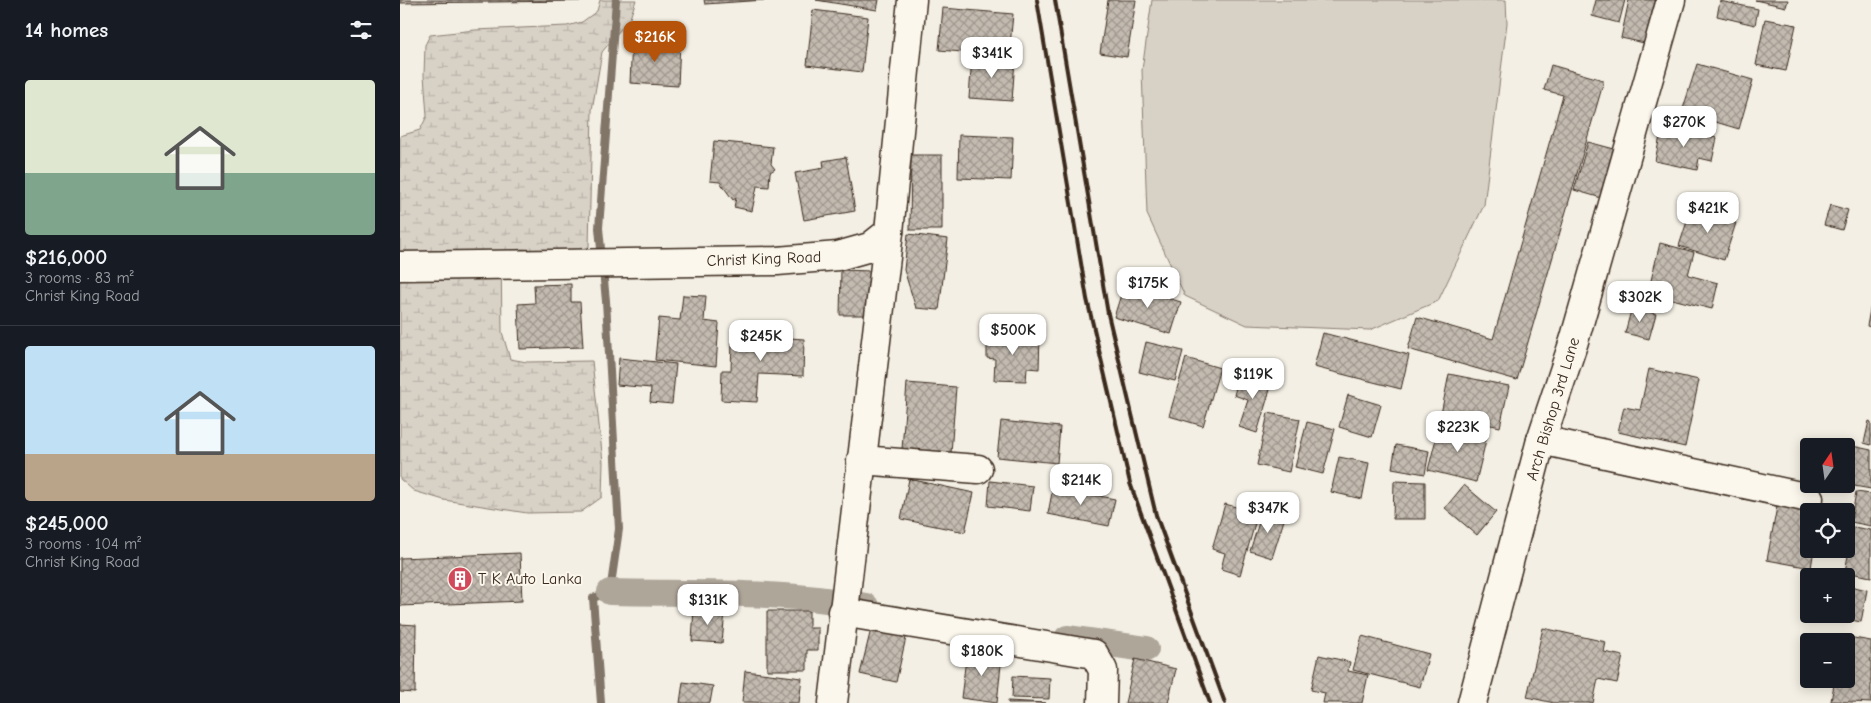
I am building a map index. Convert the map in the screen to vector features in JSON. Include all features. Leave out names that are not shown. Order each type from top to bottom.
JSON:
[{"type":"street","points":[[833,703],[842,612],[889,232],[912,0]]},
{"type":"street","name":"Arch Bishop 3rd Lane","points":[[1472,703],[1541,440],[1574,341],[1672,0]]},
{"type":"street","name":"Christ King Road","points":[[400,266],[777,261],[838,256],[870,248],[889,232]]},
{"type":"street","points":[[1541,440],[1809,498]]},
{"type":"street","points":[[861,460],[978,469]]},
{"type":"street","points":[[842,612],[1094,654],[1103,670],[1102,703]]},
{"type":"green space","points":[[600,0],[636,0],[630,18],[602,52],[592,110],[589,247],[570,252],[522,249],[501,251],[502,332],[510,359],[527,362],[592,361],[603,462],[602,497],[581,512],[527,513],[444,500],[414,491],[400,479],[400,136],[420,130],[427,116],[424,75],[425,45],[430,35],[475,30],[567,26],[582,22],[597,11]]},
{"type":"green space","points":[[1152,0],[1506,0],[1507,23],[1484,205],[1438,301],[1370,330],[1247,325],[1185,296],[1147,214],[1142,70]]},
{"type":"building","points":[[400,0],[582,0],[582,1],[400,3]]},
{"type":"building","points":[[704,0],[765,0],[705,4]]},
{"type":"building","points":[[816,0],[879,0],[877,10]]},
{"type":"building","points":[[1108,0],[1136,0],[1127,57],[1100,53]]},
{"type":"building","points":[[1596,0],[1625,0],[1619,23],[1592,16]]},
{"type":"building","points":[[1629,0],[1658,0],[1649,44],[1621,38]]},
{"type":"building","points":[[1755,0],[1788,0],[1786,7]]},
{"type":"building","points":[[1720,1],[1758,9],[1755,25],[1717,16]]},
{"type":"building","points":[[943,8],[1013,14],[1009,56],[939,50]]},
{"type":"building","points":[[813,10],[868,17],[862,72],[807,65]]},
{"type":"building","points":[[1765,19],[1796,25],[1786,71],[1756,65]]},
{"type":"building","points":[[632,40],[680,42],[678,86],[630,83]]},
{"type":"building","points":[[972,56],[1015,60],[1012,101],[969,98]]},
{"type":"building","points":[[1697,64],[1753,80],[1739,129],[1682,112]]},
{"type":"building","points":[[1551,65],[1603,80],[1603,84],[1517,380],[1408,349],[1417,317],[1493,339],[1563,95],[1544,90]]},
{"type":"building","points":[[1662,126],[1717,138],[1712,161],[1699,158],[1697,170],[1655,161]]},
{"type":"building","points":[[959,135],[1013,137],[1011,180],[958,178]]},
{"type":"building","points":[[714,141],[773,147],[771,164],[775,169],[770,172],[769,187],[757,186],[752,211],[734,207],[736,198],[733,200],[720,182],[710,181]]},
{"type":"building","points":[[1588,142],[1618,150],[1605,199],[1574,190]]},
{"type":"building","points":[[911,155],[942,155],[942,230],[910,230]]},
{"type":"building","points":[[846,157],[855,211],[804,220],[795,173],[824,168],[823,161]]},
{"type":"building","points":[[1830,205],[1848,210],[1842,230],[1824,225]]},
{"type":"building","points":[[1691,209],[1736,223],[1724,260],[1679,246]]},
{"type":"building","points":[[908,234],[948,239],[939,310],[916,308],[904,270]]},
{"type":"building","points":[[1660,243],[1694,252],[1688,275],[1718,283],[1712,309],[1648,293]]},
{"type":"building","points":[[841,270],[871,271],[870,315],[840,315]]},
{"type":"building","points":[[571,284],[571,302],[580,302],[583,347],[520,349],[518,304],[535,303],[534,285]]},
{"type":"building","points":[[1124,285],[1181,302],[1171,334],[1114,317]]},
{"type":"building","points":[[683,295],[706,296],[704,321],[719,323],[716,366],[655,360],[659,318],[680,320]]},
{"type":"building","points":[[1871,304],[1871,327],[1867,326]]},
{"type":"building","points":[[1632,307],[1656,314],[1649,339],[1625,333]]},
{"type":"building","points":[[742,328],[789,330],[789,338],[804,339],[803,376],[759,374],[757,402],[721,400],[722,370],[731,370],[732,342],[741,343]]},
{"type":"building","points":[[1323,333],[1409,355],[1401,389],[1314,367]]},
{"type":"building","points":[[987,334],[1040,336],[1039,369],[1027,368],[1026,381],[994,380],[995,359],[987,358]]},
{"type":"building","points":[[1146,342],[1183,351],[1175,381],[1139,372]]},
{"type":"building","points":[[619,358],[676,364],[672,404],[650,402],[651,388],[617,385]]},
{"type":"building","points":[[1186,358],[1220,368],[1203,426],[1169,416]]},
{"type":"building","points":[[1649,369],[1699,380],[1685,447],[1618,432],[1624,407],[1640,410]]},
{"type":"building","points":[[1240,373],[1272,383],[1257,433],[1239,427],[1248,400],[1234,395]]},
{"type":"building","points":[[1449,374],[1509,386],[1500,427],[1441,414]]},
{"type":"building","points":[[907,383],[956,387],[951,453],[902,449]]},
{"type":"building","points":[[1348,395],[1381,405],[1372,437],[1339,427]]},
{"type":"building","points":[[1268,413],[1300,419],[1289,472],[1257,465]]},
{"type":"building","points":[[1001,421],[1060,427],[1057,463],[997,457]]},
{"type":"building","points":[[1869,421],[1871,422],[1871,445],[1864,443]]},
{"type":"building","points":[[1307,422],[1335,429],[1323,474],[1295,467]]},
{"type":"building","points":[[1440,423],[1487,436],[1476,482],[1428,470]]},
{"type":"building","points":[[1396,445],[1429,451],[1425,474],[1392,468]]},
{"type":"building","points":[[1855,447],[1871,450],[1871,489],[1855,486]]},
{"type":"building","points":[[1339,457],[1369,463],[1362,499],[1331,492]]},
{"type":"building","points":[[909,479],[974,493],[965,532],[901,519]]},
{"type":"building","points":[[990,481],[1033,486],[1030,511],[988,506]]},
{"type":"building","points":[[1394,481],[1425,482],[1425,519],[1393,519]]},
{"type":"building","points":[[1464,485],[1496,512],[1477,535],[1445,508]]},
{"type":"building","points":[[1053,487],[1115,499],[1109,526],[1048,514]]},
{"type":"building","points":[[1856,492],[1871,494],[1871,526],[1855,523]]},
{"type":"building","points":[[1779,496],[1818,503],[1800,503],[1800,558],[1813,558],[1811,568],[1767,560]]},
{"type":"building","points":[[1225,504],[1258,513],[1240,575],[1221,569],[1225,553],[1212,549]]},
{"type":"building","points":[[1263,510],[1285,517],[1272,558],[1250,551]]},
{"type":"building","points":[[1855,527],[1871,530],[1871,577],[1855,574],[1855,568],[1846,568],[1847,558],[1855,558]]},
{"type":"building","name":"T K Auto Lanka","points":[[520,553],[522,601],[400,606],[400,558]]},
{"type":"building","points":[[1855,587],[1867,590],[1861,622],[1855,621]]},
{"type":"building","points":[[694,608],[725,611],[722,643],[692,641]]},
{"type":"building","points":[[767,611],[809,611],[809,628],[818,628],[818,650],[807,650],[807,670],[767,670]]},
{"type":"building","points":[[400,624],[416,625],[415,693],[400,692]]},
{"type":"building","points":[[872,625],[907,633],[896,682],[860,674]]},
{"type":"building","points":[[1543,628],[1606,642],[1604,652],[1623,656],[1617,683],[1598,679],[1593,703],[1554,703],[1527,697]]},
{"type":"building","points":[[1362,636],[1429,654],[1420,687],[1353,670]]},
{"type":"building","points":[[1855,638],[1871,641],[1871,703],[1831,701],[1833,688],[1855,688]]},
{"type":"building","points":[[967,651],[1002,655],[997,703],[961,698]]},
{"type":"building","points":[[1319,655],[1350,662],[1348,671],[1368,675],[1362,703],[1323,703],[1325,693],[1311,690]]},
{"type":"building","points":[[1135,659],[1176,669],[1168,703],[1125,703]]},
{"type":"building","points":[[745,671],[802,678],[799,703],[742,702]]},
{"type":"building","points":[[1013,676],[1050,678],[1049,699],[1012,698]]},
{"type":"building","points":[[683,682],[713,686],[710,703],[680,703]]},
{"type":"building","points":[[1008,701],[1046,703],[1008,703]]},
{"type":"waterway","points":[[601,703],[593,598],[610,592],[619,529],[606,301],[599,228],[616,0]]},
{"type":"waterway","points":[[610,592],[770,595],[802,597],[866,606]]},
{"type":"waterway","points":[[1067,638],[1146,649]]},
{"type":"railway","points":[[1037,0],[1087,299],[1130,483],[1210,703]]},
{"type":"railway","points":[[1055,0],[1108,314],[1156,515],[1225,703]]},
{"type":"place","name":"T K Auto Lanka","points":[[460,579]]}]
